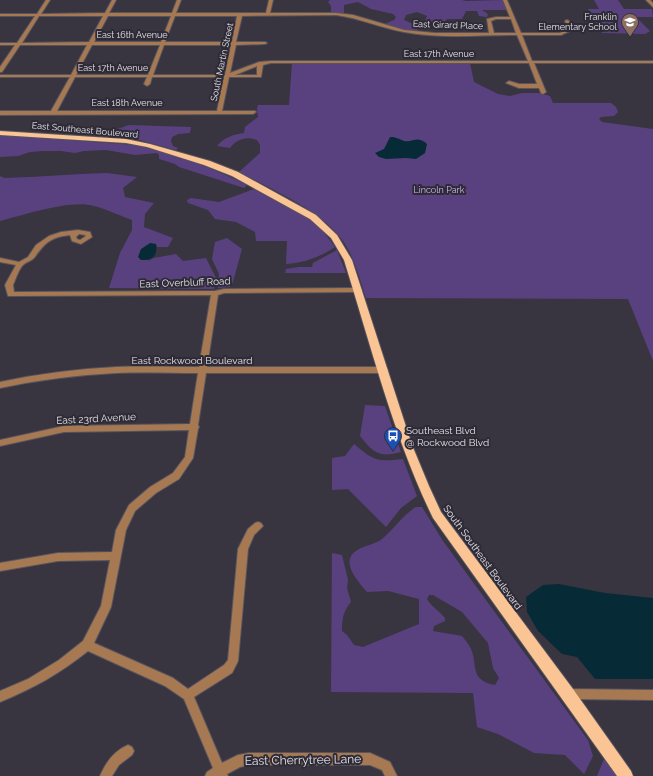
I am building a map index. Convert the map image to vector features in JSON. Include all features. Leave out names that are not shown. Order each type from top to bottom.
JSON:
[{"type":"main road","name":"East Southeast Boulevard","points":[[0,133],[138,143],[207,163],[235,174]]},
{"type":"main road","name":"South Southeast Boulevard","points":[[235,174],[313,217],[326,227],[340,245],[358,290],[407,445],[423,486],[437,515],[626,776]]},
{"type":"street","points":[[0,71],[48,0]]},
{"type":"street","points":[[53,113],[114,0]]},
{"type":"street","points":[[147,84],[179,0]]},
{"type":"street","points":[[268,14],[271,0]]},
{"type":"street","points":[[505,0],[543,92]]},
{"type":"street","points":[[648,0],[653,6]]},
{"type":"street","name":"South Martin Street","points":[[219,112],[240,14]]},
{"type":"street","name":"East Girard Place","points":[[0,15],[336,14],[353,16],[409,32],[441,34],[564,33],[570,30],[567,21]]},
{"type":"street","points":[[492,34],[488,21],[490,19],[512,18]]},
{"type":"street","name":"East 16th Avenue","points":[[0,44],[265,43]]},
{"type":"street","name":"East 17th Avenue","points":[[227,76],[261,63],[275,62],[653,62]]},
{"type":"street","name":"East 17th Avenue","points":[[0,76],[259,76],[261,63]]},
{"type":"street","points":[[509,83],[519,86],[540,86]]},
{"type":"street","name":"East 18th Avenue","points":[[0,113],[253,112]]},
{"type":"street","points":[[0,260],[20,264],[30,258],[38,246],[51,238],[61,234],[76,233]]},
{"type":"street","name":"East Overbluff Road","points":[[20,264],[9,284],[12,294],[215,293],[224,291],[358,290]]},
{"type":"street","points":[[0,697],[32,683],[63,664],[87,645],[106,607],[121,530],[132,508],[153,490],[176,476],[189,458],[204,371],[215,293]]},
{"type":"street","name":"East Rockwood Boulevard","points":[[0,385],[72,372],[117,370],[384,370]]},
{"type":"street","name":"East 23rd Avenue","points":[[0,443],[64,429],[195,427]]},
{"type":"street","points":[[188,695],[228,669],[232,661],[243,549],[251,532],[258,526]]},
{"type":"street","points":[[0,567],[58,557],[116,556]]},
{"type":"street","points":[[87,645],[169,682],[188,695],[218,774]]},
{"type":"street","points":[[568,694],[653,695]]},
{"type":"street","points":[[106,776],[111,765],[120,756],[128,751]]},
{"type":"street","name":"East Cherrytree Lane","points":[[218,774],[238,761],[249,759],[370,759],[389,771]]},
{"type":"green space","points":[[330,0],[502,0],[507,10],[482,10],[488,14],[487,17],[479,16],[477,11],[466,11],[462,19],[447,19],[443,23],[425,22],[427,16],[417,12],[406,15],[404,20],[415,25],[418,31],[405,30],[385,24],[394,20],[396,17],[393,14],[371,9],[358,2],[344,5],[344,14],[331,13],[331,6],[328,2]]},
{"type":"green space","points":[[594,0],[618,0],[624,9],[652,9],[653,17],[628,17],[638,19],[650,31],[645,34],[602,33],[588,9],[599,9]]},
{"type":"green space","name":"Lincoln Park","points":[[292,63],[470,63],[474,82],[498,94],[510,96],[522,93],[539,93],[550,96],[553,103],[611,103],[616,107],[618,112],[614,116],[601,117],[599,119],[602,122],[653,129],[653,361],[628,299],[366,298],[352,257],[336,232],[311,211],[239,172],[260,153],[260,145],[257,140],[245,138],[236,142],[230,148],[217,146],[229,137],[244,133],[245,127],[258,117],[258,105],[289,105]]},
{"type":"green space","points":[[129,125],[191,127],[190,133],[178,134],[172,137],[171,141],[173,146],[178,148],[176,150],[136,139],[85,135],[109,132]]},
{"type":"green space","points":[[0,135],[135,145],[220,172],[247,185],[244,188],[179,167],[175,164],[159,159],[159,155],[157,153],[135,155],[106,150],[75,153],[43,151],[30,152],[18,156],[0,157]]},
{"type":"green space","points":[[107,173],[137,177],[123,188],[125,197],[154,203],[145,214],[144,227],[173,238],[168,247],[157,247],[156,244],[148,261],[154,258],[176,254],[183,261],[206,258],[216,278],[214,289],[109,288],[120,253],[132,230],[132,220],[99,207],[84,204],[60,206],[0,221],[0,176],[4,178]]},
{"type":"green space","points":[[254,189],[308,218],[323,231],[335,247],[312,259],[286,264],[287,241],[256,241],[255,232],[236,222],[215,219],[208,210],[188,203],[187,200],[191,198],[219,202]]},
{"type":"green space","points":[[227,238],[242,249],[233,282],[230,287],[218,288],[219,274],[212,259],[215,242]]},
{"type":"green space","points":[[337,250],[346,273],[285,273],[286,269],[312,267],[313,263]]},
{"type":"green space","points":[[365,405],[385,406],[401,452],[394,454],[378,453],[369,447],[360,436]]},
{"type":"green space","points":[[354,444],[366,454],[376,459],[403,459],[417,496],[401,508],[386,527],[348,489],[332,490],[332,458],[345,456]]},
{"type":"green space","points":[[416,507],[422,507],[443,541],[588,740],[593,756],[584,774],[565,755],[534,753],[498,734],[477,727],[473,693],[331,692],[332,553],[342,555],[348,580],[347,588],[351,602],[344,615],[342,631],[354,645],[363,647],[419,624],[419,599],[388,591],[367,592],[351,570],[350,564],[350,559],[353,554],[359,549],[382,539],[403,517]],"holes":[[[429,595],[433,595],[462,612],[488,643],[493,668],[499,678],[495,685],[481,680],[478,676],[471,649],[462,636],[433,631],[434,626],[445,621],[445,618],[427,599]]]},
{"type":"green space","points":[[606,754],[618,776],[597,776]]},
{"type":"water","points":[[390,137],[404,141],[424,141],[427,144],[425,153],[416,159],[386,159],[379,157],[375,153],[384,149]]},
{"type":"water","points":[[150,243],[156,244],[155,255],[151,259],[141,260],[138,257],[141,249]]},
{"type":"water","points":[[559,584],[605,593],[653,598],[653,679],[595,679],[577,657],[562,654],[538,631],[527,612],[526,597],[543,585]]},
{"type":"place","name":"Franklin Elementary School","points":[[630,37]]},
{"type":"place","name":"Southeast Blvd @ Rockwood Blvd","points":[[393,451]]}]
